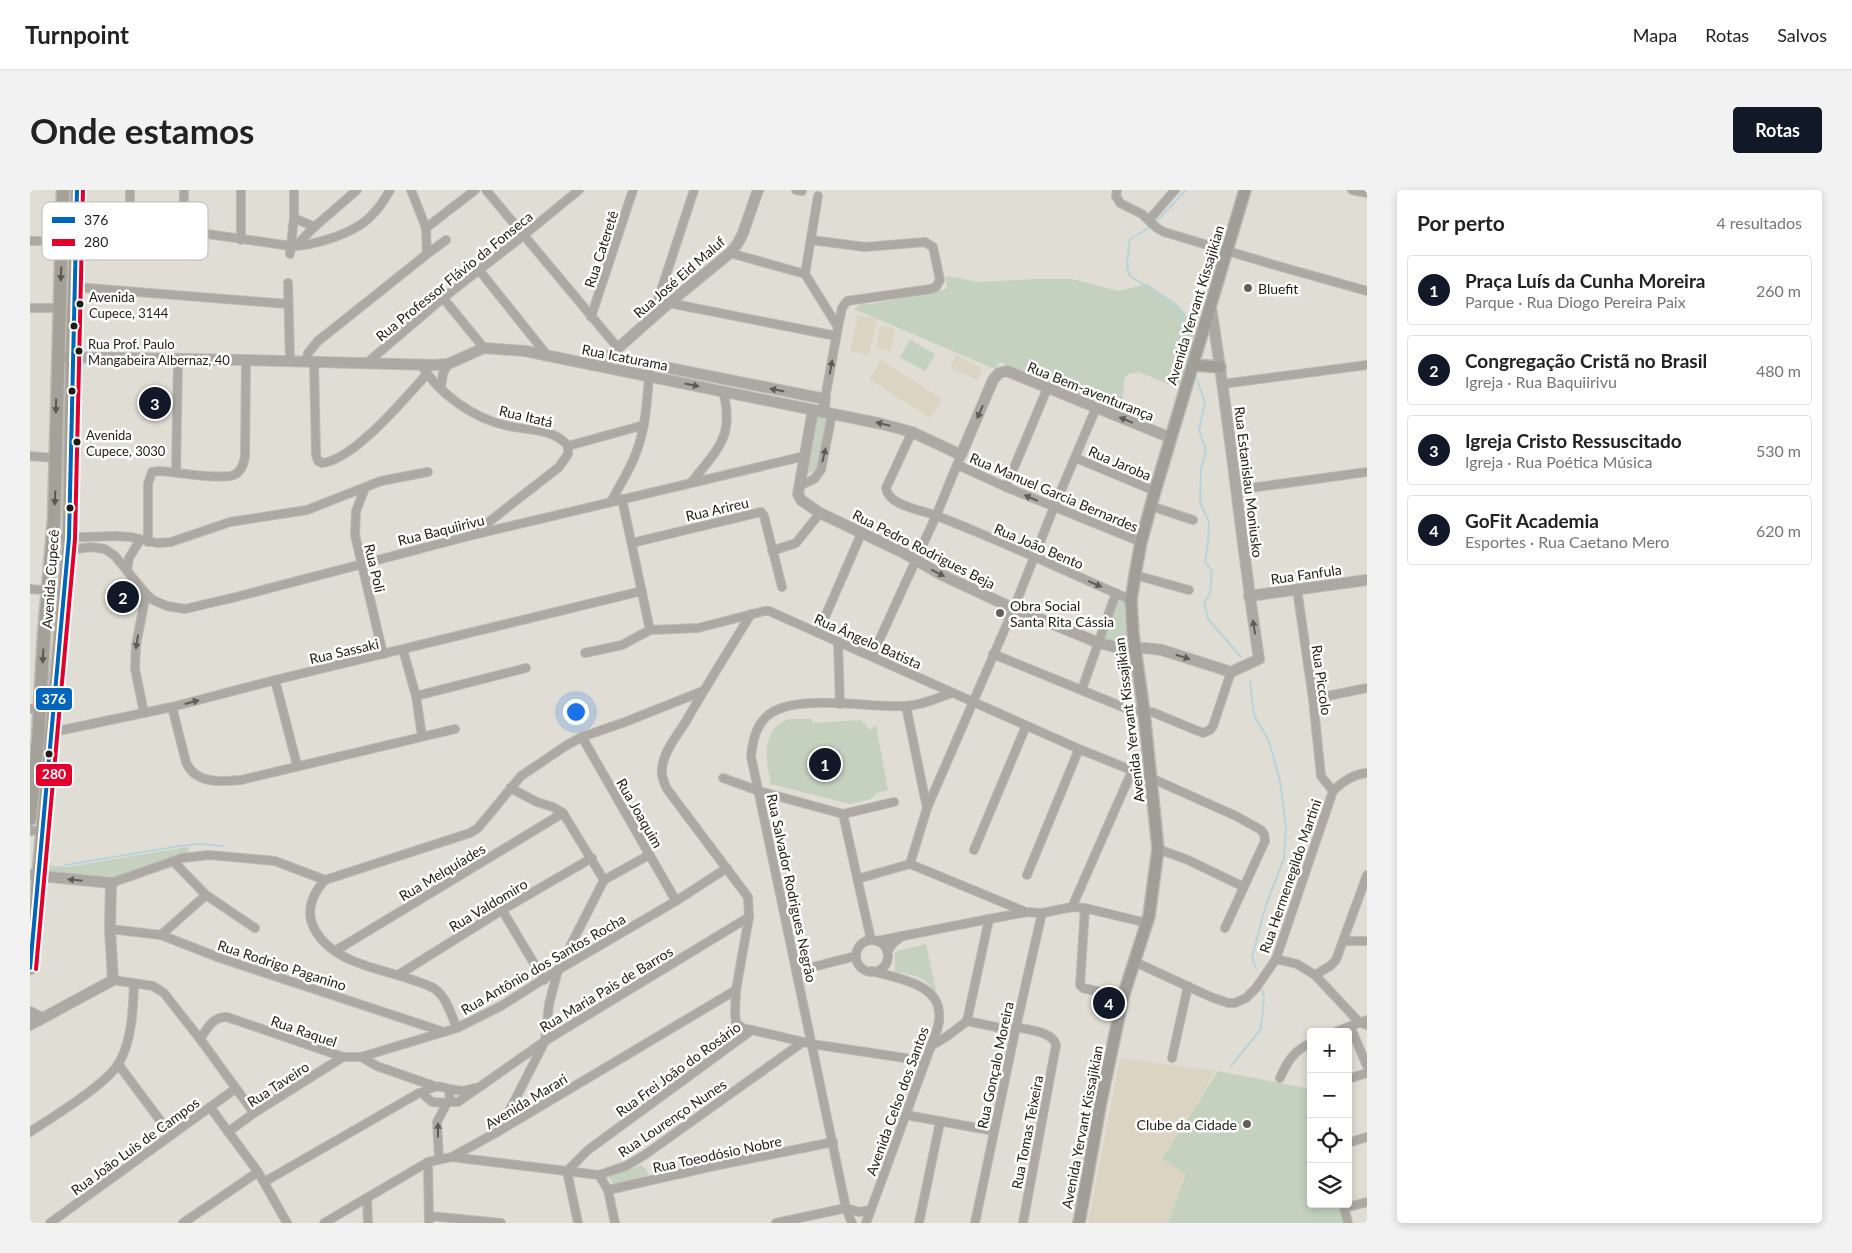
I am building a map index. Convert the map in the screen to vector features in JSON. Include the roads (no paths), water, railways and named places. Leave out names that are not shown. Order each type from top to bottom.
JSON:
[{"type":"main road","name":"Avenida Yervant Kissajikian","points":[[1079,1223],[1101,1101],[1123,997],[1147,923],[1158,848],[1144,712],[1135,649],[1131,600],[1135,575],[1141,542],[1155,491],[1245,190]]},
{"type":"main road","name":"Avenida Cupecê","points":[[30,819],[35,709],[53,538],[61,260]]},
{"type":"main road","name":"Avenida Cupecê","points":[[30,968],[35,876],[44,830],[68,544],[76,260]]},
{"type":"main road","points":[[1194,365],[1220,366]]},
{"type":"street","points":[[241,190],[242,240]]},
{"type":"street","points":[[292,249],[294,190]]},
{"type":"street","points":[[292,249],[349,194],[357,190]]},
{"type":"street","points":[[208,235],[292,249],[326,241],[358,226],[372,216],[390,190]]},
{"type":"street","points":[[411,190],[426,228],[427,254]]},
{"type":"street","points":[[426,228],[474,190]]},
{"type":"street","points":[[486,190],[618,348]]},
{"type":"street","name":"Rua Professor Flávio da Fonseca","points":[[368,362],[443,298],[578,190]]},
{"type":"street","name":"Rua Cateretê","points":[[591,317],[633,190]]},
{"type":"street","points":[[652,318],[694,190]]},
{"type":"street","name":"Rua José Eid Maluf","points":[[592,365],[618,348],[730,253],[743,233],[758,190]]},
{"type":"street","points":[[1153,224],[1175,190]]},
{"type":"street","points":[[1352,190],[1367,194]]},
{"type":"street","points":[[1117,193],[1122,205],[1142,214],[1164,232],[1367,291]]},
{"type":"street","points":[[818,196],[805,274],[838,327]]},
{"type":"street","points":[[294,218],[315,227]]},
{"type":"street","points":[[424,369],[380,426],[346,453],[327,463],[320,462],[316,455],[308,353],[318,341],[446,240]]},
{"type":"street","points":[[799,486],[814,479],[821,470],[823,412],[842,308],[847,301],[931,289],[936,287],[940,280],[933,247],[925,242],[865,247],[811,240]]},
{"type":"street","points":[[730,253],[805,274]]},
{"type":"street","points":[[480,270],[547,355]]},
{"type":"street","points":[[288,283],[290,362]]},
{"type":"street","points":[[75,286],[288,304]]},
{"type":"street","points":[[443,298],[484,348]]},
{"type":"street","points":[[669,303],[836,336]]},
{"type":"street","points":[[30,308],[59,308]]},
{"type":"street","name":"Rua Estanislau Moniusko","points":[[1211,308],[1259,659],[1231,672]]},
{"type":"street","name":"Rua Icaturama","points":[[448,364],[484,348],[525,351],[592,365],[649,370],[825,399]]},
{"type":"street","name":"Rua Icaturama","points":[[608,356],[723,392],[882,424],[912,432],[959,460]]},
{"type":"street","points":[[58,358],[368,362],[424,369],[448,364]]},
{"type":"street","points":[[176,472],[178,359]]},
{"type":"street","points":[[127,570],[129,558],[144,541],[150,475],[155,471],[226,477],[240,471],[245,456],[246,360]]},
{"type":"street","points":[[441,388],[443,373],[448,364]]},
{"type":"street","points":[[1222,384],[1367,365]]},
{"type":"street","name":"Rua Itatá","points":[[424,369],[441,388],[462,406],[502,425],[556,435],[568,446]]},
{"type":"street","points":[[611,502],[636,453],[644,425],[649,370]]},
{"type":"street","name":"Rua Bem-aventurança","points":[[959,460],[993,380],[1001,372],[1007,372],[1171,438]]},
{"type":"street","points":[[1006,487],[1047,389]]},
{"type":"street","points":[[690,483],[719,445],[725,434],[727,411],[723,392]]},
{"type":"street","points":[[910,864],[927,808],[1014,608],[1096,408]]},
{"type":"street","points":[[799,486],[805,456],[823,412]]},
{"type":"street","points":[[473,535],[559,467],[568,454],[568,446],[644,425]]},
{"type":"street","name":"Rua João Bento","points":[[912,432],[888,483],[886,491],[892,499],[900,504],[936,516],[1034,557],[1131,600]]},
{"type":"street","points":[[30,456],[55,458]]},
{"type":"street","name":"Rua Baquiirivu","points":[[105,549],[115,556],[153,600],[167,606],[185,609],[473,535],[805,456]]},
{"type":"street","name":"Rua Jaroba","points":[[1076,458],[1155,491]]},
{"type":"street","points":[[872,656],[936,516],[959,460]]},
{"type":"street","name":"Rua Manuel Garcia Bernardes","points":[[959,460],[1006,487],[1141,542]]},
{"type":"street","points":[[68,544],[107,536],[132,537],[144,541],[172,542],[230,522],[307,510],[395,477],[428,472]]},
{"type":"street","points":[[1236,490],[1367,472]]},
{"type":"street","name":"Rua Pedro Rodrigues Beja","points":[[799,486],[798,494],[801,500],[820,513],[902,552],[942,576],[1014,608],[1099,643],[1127,650],[1145,648],[1162,650],[1231,672]]},
{"type":"street","name":"Rua Poli","points":[[365,488],[356,512],[355,535],[382,654]]},
{"type":"street","points":[[585,653],[622,644],[650,630],[622,499]]},
{"type":"street","points":[[1151,506],[1193,520]]},
{"type":"street","name":"Rua Arireu","points":[[632,543],[758,512],[764,516],[782,587]]},
{"type":"street","points":[[772,551],[796,543],[820,513]]},
{"type":"street","points":[[818,632],[862,532]]},
{"type":"street","points":[[53,538],[68,544],[105,549],[103,541],[107,536]]},
{"type":"street","points":[[115,556],[129,558]]},
{"type":"street","points":[[1135,575],[1189,590]]},
{"type":"street","name":"Rua Fanfula","points":[[1249,596],[1367,580]]},
{"type":"street","points":[[30,589],[64,592]]},
{"type":"street","name":"Rua Piccolo","points":[[1297,589],[1313,698],[1321,776],[1333,791]]},
{"type":"street","name":"Rua Sassaki","points":[[53,732],[172,707],[274,680],[642,591]]},
{"type":"street","points":[[1082,689],[1116,593]]},
{"type":"street","points":[[144,713],[135,669],[135,659],[146,594]]},
{"type":"street","name":"Rua Ângelo Batista","points":[[650,630],[698,628],[769,611],[818,632],[973,703],[1151,778],[1257,827],[1264,834],[1265,841],[1244,887]]},
{"type":"street","name":"Rua Frei João do Rosário","points":[[751,614],[703,691],[667,754],[662,770],[667,789],[748,897],[749,917],[736,990],[735,1012],[736,1023],[743,1028],[752,1030]]},
{"type":"street","points":[[838,642],[840,704]]},
{"type":"street","points":[[404,650],[416,696],[422,736]]},
{"type":"street","points":[[993,654],[1135,712],[1152,712],[1198,732],[1207,732],[1213,726],[1231,672]]},
{"type":"street","points":[[416,696],[526,668]]},
{"type":"street","points":[[274,680],[297,766]]},
{"type":"street","points":[[1313,698],[1367,688]]},
{"type":"street","points":[[457,1028],[446,1004],[436,990],[429,985],[362,963],[335,951],[320,939],[311,923],[311,902],[314,894],[325,880],[470,833],[478,828],[526,770],[582,737],[703,691]]},
{"type":"street","name":"Rua Salvador Rodrigues Negrão","points":[[852,1223],[846,1208],[751,756],[753,740],[758,727],[766,718],[774,711],[791,705],[906,706],[952,693]]},
{"type":"street","points":[[906,706],[927,808]]},
{"type":"street","points":[[172,707],[186,762],[190,770],[198,776],[223,782],[241,780],[455,729]]},
{"type":"street","points":[[974,850],[1026,726]]},
{"type":"street","name":"Rua Joaquim","points":[[582,737],[676,901]]},
{"type":"street","points":[[1027,875],[1079,749]]},
{"type":"street","points":[[1072,907],[1132,771]]},
{"type":"street","name":"Rua Hermenegildo Martini","points":[[1135,962],[1211,997],[1235,1003],[1246,998],[1276,959],[1333,791],[1352,776],[1367,773]]},
{"type":"street","points":[[723,778],[759,791],[843,814],[894,802]]},
{"type":"street","points":[[510,788],[563,813],[604,880]]},
{"type":"street","name":"Rua Melquíades","points":[[335,951],[563,813]]},
{"type":"street","points":[[843,814],[857,879],[874,940],[881,944],[887,952]]},
{"type":"street","points":[[30,831],[44,830]]},
{"type":"street","points":[[1158,848],[1244,887],[1225,928]]},
{"type":"street","points":[[35,876],[112,883],[190,856],[209,855],[268,860],[290,865],[325,880]]},
{"type":"street","points":[[499,1131],[545,1041],[550,1004],[558,970],[604,880],[649,855]]},
{"type":"street","name":"Rua Valdomiro","points":[[398,975],[502,910],[592,858]]},
{"type":"street","points":[[173,861],[206,896],[255,928]]},
{"type":"street","points":[[857,879],[910,864],[1028,912]]},
{"type":"street","name":"Rua Antônio dos Santos Rocha","points":[[361,1058],[444,1033],[500,1006],[584,954],[676,901],[727,868]]},
{"type":"street","points":[[1315,975],[1336,960],[1367,875]]},
{"type":"street","points":[[112,883],[110,929],[113,980]]},
{"type":"street","points":[[161,935],[206,896]]},
{"type":"street","points":[[903,935],[893,943],[887,952],[886,961],[880,969],[872,972],[861,967],[856,956],[860,945],[874,940],[1028,912],[1042,913],[1072,907],[1085,908],[1147,923]]},
{"type":"street","points":[[1085,908],[1080,985],[1083,988],[1123,997]]},
{"type":"street","points":[[502,910],[544,980]]},
{"type":"street","name":"Rua Gonçalo Moreira","points":[[975,1223],[1015,1029],[1042,913]]},
{"type":"street","name":"Rua Maria Pais de Barros","points":[[448,1102],[458,1102],[545,1041],[749,917]]},
{"type":"street","points":[[931,1046],[946,1038],[967,1021],[989,919]]},
{"type":"street","name":"Rua Rodrigo Paganino","points":[[110,929],[161,935],[220,958],[444,1033]]},
{"type":"street","points":[[1343,941],[1367,941]]},
{"type":"street","points":[[571,943],[584,954]]},
{"type":"street","points":[[797,971],[856,956]]},
{"type":"street","points":[[1276,959],[1297,964],[1315,975],[1359,1022],[1367,1025]]},
{"type":"street","points":[[886,961],[891,972],[898,979]]},
{"type":"street","name":"Avenida Celso dos Santos","points":[[866,1223],[931,1046],[940,1012],[934,997],[922,987],[872,972]]},
{"type":"street","points":[[30,1025],[113,980],[153,986],[164,993],[254,1113]]},
{"type":"street","points":[[30,1132],[83,1096],[101,1082],[118,1064],[127,1042],[130,1028],[134,984]]},
{"type":"street","points":[[1172,1058],[1188,986]]},
{"type":"street","name":"Avenida Marari","points":[[324,1223],[428,1162],[439,1158],[452,1157],[499,1131],[736,990]]},
{"type":"street","points":[[30,1012],[42,1018]]},
{"type":"street","name":"Rua Raquel","points":[[200,1039],[214,1020],[219,1017],[227,1018],[343,1057],[361,1058],[377,1066],[434,1086]]},
{"type":"street","points":[[1345,1028],[1367,1020]]},
{"type":"street","points":[[967,1021],[1015,1029]]},
{"type":"street","points":[[1350,1026],[1367,1066]]},
{"type":"street","name":"Rua Tomas Teixeira","points":[[1015,1029],[1047,1035],[1052,1037],[1056,1045],[1023,1223]]},
{"type":"street","points":[[752,1030],[812,1044],[925,1061]]},
{"type":"street","name":"Rua Frei João do Rosário","points":[[567,1171],[588,1150],[752,1030]]},
{"type":"street","name":"Rua Lourenço Nunes","points":[[452,1157],[599,1176],[626,1166],[646,1154],[803,1042]]},
{"type":"street","points":[[1280,1078],[1288,1060],[1295,1052],[1307,1045]]},
{"type":"street","name":"Rua Taveiro","points":[[228,1132],[254,1113],[343,1057]]},
{"type":"street","points":[[118,1064],[172,1135]]},
{"type":"street","points":[[1352,1078],[1367,1073]]},
{"type":"street","name":"Rua Raquel","points":[[408,1077],[426,1094]]},
{"type":"street","points":[[264,1182],[407,1101],[426,1094],[434,1086],[441,1086],[448,1090],[450,1094],[448,1102],[437,1122],[439,1158]]},
{"type":"street","name":"Rua Maria Pais de Barros","points":[[448,1090],[462,1091],[480,1087]]},
{"type":"street","name":"Rua João Luis de Campos","points":[[50,1223],[236,1088]]},
{"type":"street","points":[[426,1094],[432,1102],[448,1102]]},
{"type":"street","points":[[210,1107],[258,1172],[287,1223]]},
{"type":"street","points":[[906,1115],[994,1131]]},
{"type":"street","points":[[919,1223],[940,1122]]},
{"type":"street","points":[[1352,1141],[1367,1138]]},
{"type":"street","name":"Rua Toeodósio Nobre","points":[[608,1190],[832,1142]]},
{"type":"street","points":[[428,1162],[429,1219],[501,1223]]},
{"type":"street","points":[[567,1171],[578,1223]]},
{"type":"street","points":[[183,1223],[258,1172]]},
{"type":"street","points":[[599,1176],[608,1190],[615,1223]]},
{"type":"street","points":[[367,1198],[368,1223]]},
{"type":"street","points":[[1352,1205],[1367,1202]]},
{"type":"street","points":[[776,1223],[846,1208],[858,1212],[871,1210]]},
{"type":"street","points":[[1344,1208],[1348,1223]]},
{"type":"waterway","points":[[1155,223],[1186,190]]},
{"type":"waterway","points":[[1152,226],[1130,239],[1127,263],[1129,275],[1169,301],[1183,316],[1184,338],[1181,357],[1185,368]]},
{"type":"waterway","points":[[1197,380],[1205,402],[1199,431],[1206,450],[1201,470],[1200,502],[1209,522],[1205,562],[1212,571],[1210,594],[1204,602],[1208,619],[1241,657]]},
{"type":"waterway","points":[[1250,681],[1254,715],[1269,741],[1280,781],[1286,827],[1284,858],[1265,908],[1252,957],[1256,969]]},
{"type":"waterway","points":[[66,865],[180,846],[200,844],[223,846]]},
{"type":"waterway","points":[[1231,1066],[1261,1029],[1264,998],[1262,990]]},
{"type":"place","name":"Bluefit","points":[[1248,288]]},
{"type":"place","name":"Avenida Cupece, 3144","points":[[80,304]]},
{"type":"place","name":"Rua Prof. Paulo Mangabeira Albernaz, 40","points":[[79,351]]},
{"type":"place","name":"Igreja Cristo Ressuscitado","points":[[155,403]]},
{"type":"place","name":"Avenida Cupece, 3030","points":[[77,442]]},
{"type":"place","name":"Congregação Cristã no Brasil","points":[[123,597]]},
{"type":"place","name":"Obra Social Santa Rita Cássia","points":[[1000,613]]},
{"type":"place","name":"Praça Luís da Cunha Moreira","points":[[825,764]]},
{"type":"place","name":"GoFit Academia","points":[[1109,1003]]},
{"type":"place","name":"Clube da Cidade","points":[[1247,1124]]}]
